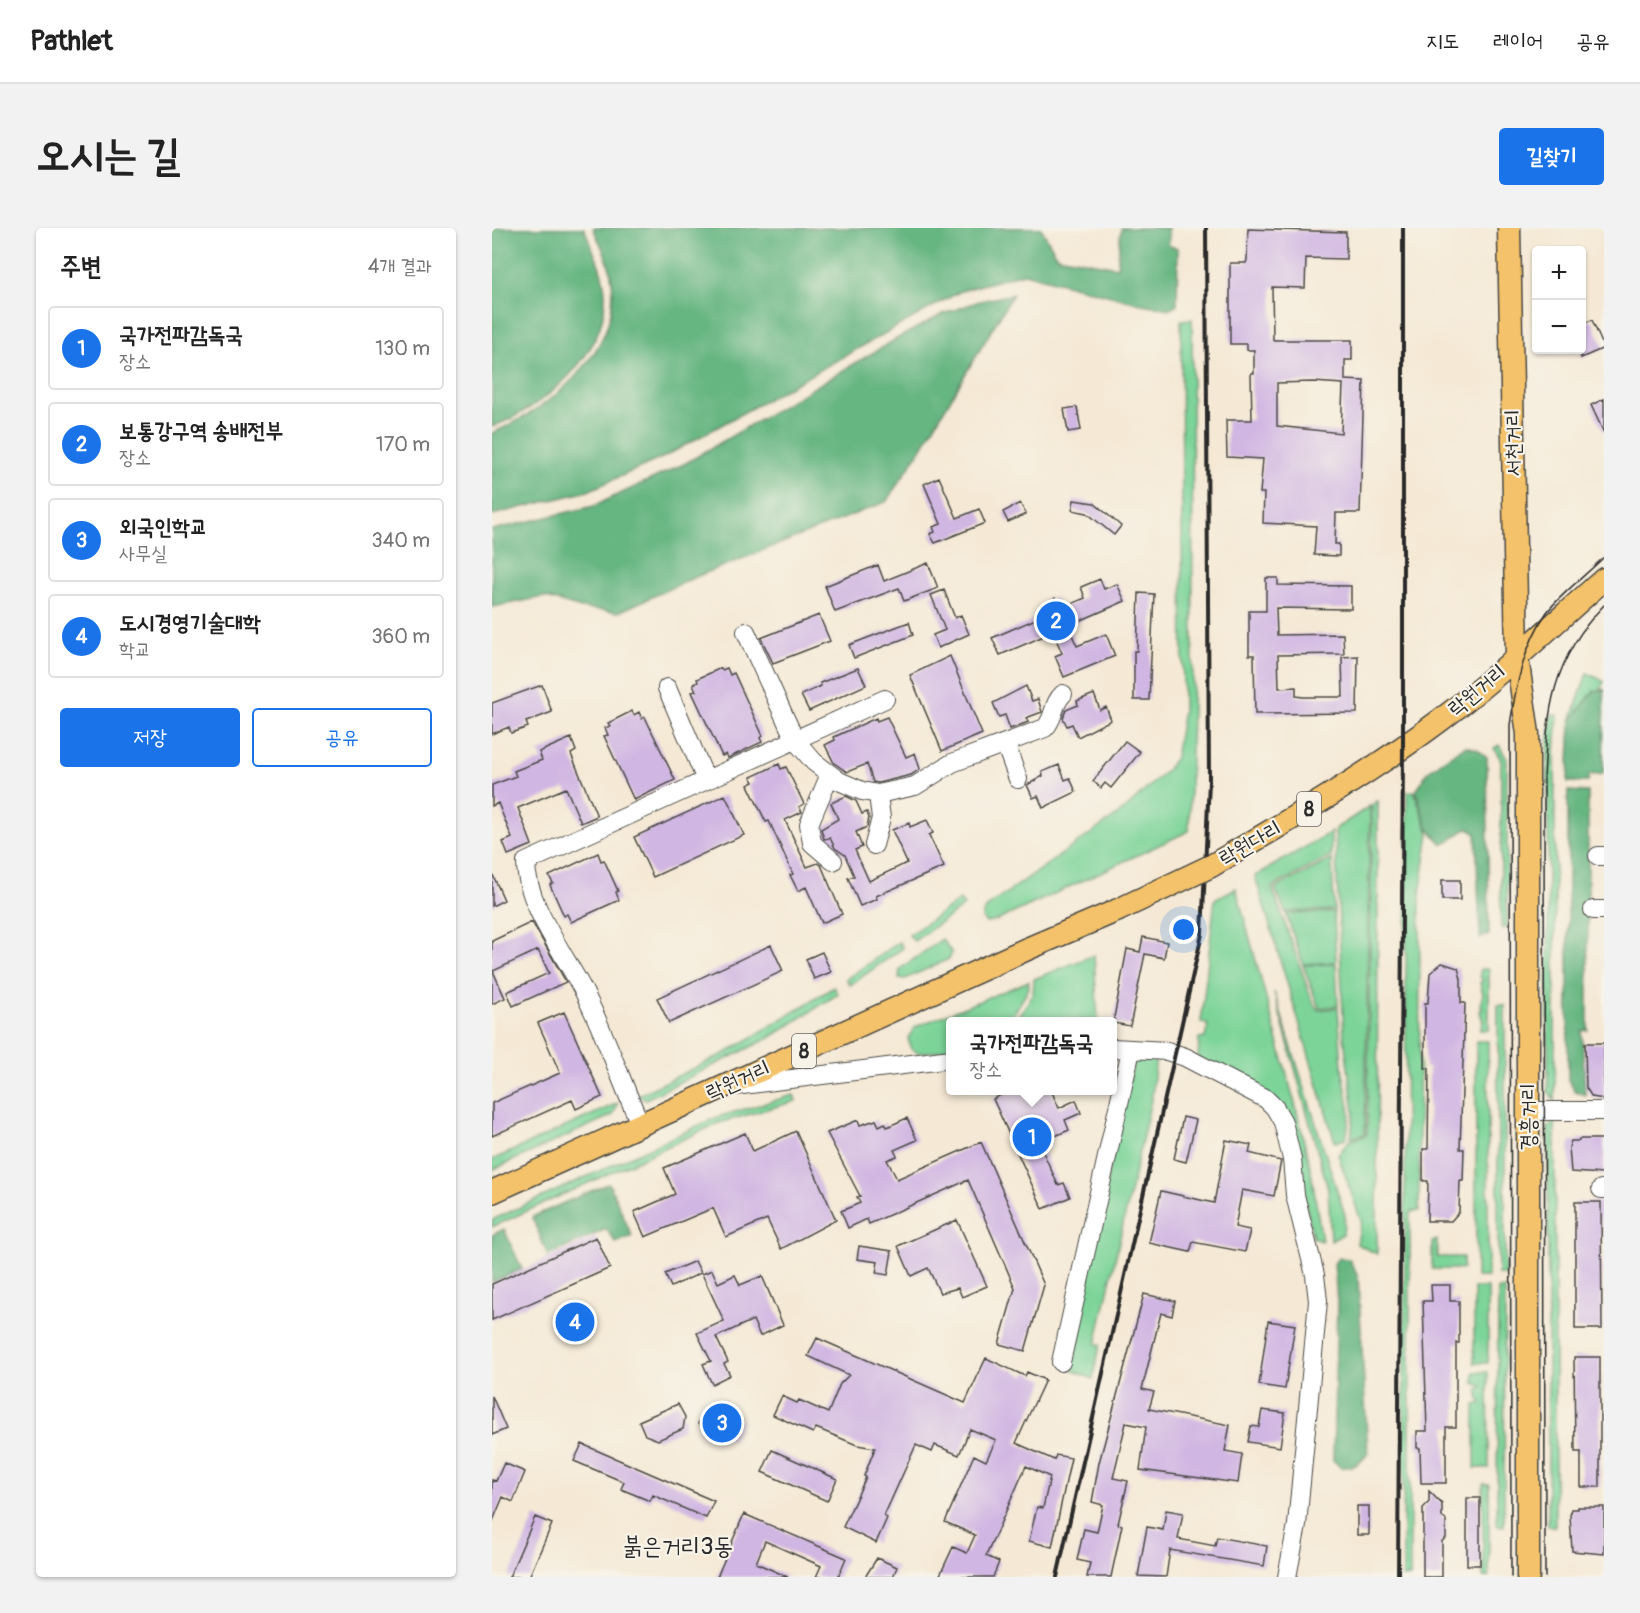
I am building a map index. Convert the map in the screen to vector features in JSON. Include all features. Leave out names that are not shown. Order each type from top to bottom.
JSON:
[{"type":"main road","name":"서천거리","points":[[1509,228],[1517,657]]},
{"type":"main road","name":"8","points":[[1517,657],[1604,579]]},
{"type":"main road","name":"락원거리","points":[[1437,723],[1517,657]]},
{"type":"main road","name":"경흥거리","points":[[1517,657],[1528,734],[1528,1577]]},
{"type":"main road","name":"락원다리","points":[[1116,911],[1211,866],[1316,804],[1437,723]]},
{"type":"main road","name":"락원거리","points":[[492,1192],[1027,949],[1116,911]]},
{"type":"street","points":[[746,632],[795,740],[814,762],[830,774],[847,784],[878,794],[915,786],[952,763],[1045,728],[1051,723],[1056,700],[1063,694]]},
{"type":"street","points":[[667,688],[706,780]]},
{"type":"street","points":[[640,1124],[584,992],[542,917],[526,876],[526,862],[885,699]]},
{"type":"street","points":[[1005,743],[1018,779]]},
{"type":"street","points":[[830,774],[809,824],[812,843],[833,861]]},
{"type":"street","points":[[874,845],[881,818],[878,794]]},
{"type":"street","points":[[1117,1075],[1122,1049],[1167,1051],[1185,1057],[1266,1099],[1283,1122],[1292,1159],[1295,1195],[1316,1275],[1318,1301],[1297,1525],[1287,1577]]},
{"type":"street","points":[[724,1087],[946,1060]]},
{"type":"street","points":[[1061,1362],[1113,1095]]},
{"type":"street","points":[[1528,1111],[1604,1111]]},
{"type":"green space","points":[[492,228],[584,228],[600,268],[605,294],[603,316],[596,338],[584,358],[569,376],[532,406],[492,427]]},
{"type":"green space","points":[[593,228],[1041,228],[1057,256],[1117,267],[1121,228],[1168,228],[1169,246],[1178,248],[1177,304],[1170,309],[1141,304],[1024,273],[961,291],[664,457],[588,491],[492,515],[492,433],[516,421],[563,389],[582,369],[598,346],[609,321],[613,294],[609,266]]},
{"type":"green space","points":[[1013,294],[919,452],[886,502],[693,578],[619,612],[581,608],[544,597],[492,607],[492,530],[594,506],[686,463],[898,338],[943,314],[980,301]]},
{"type":"green space","points":[[1192,319],[1193,670],[1189,831],[996,921],[986,923],[982,918],[984,911],[991,904],[1124,810],[1167,770],[1175,758],[1183,710],[1181,320]]},
{"type":"green space","points":[[1587,673],[1604,681],[1601,688],[1604,690],[1594,691],[1571,721]]},
{"type":"green space","points":[[1604,690],[1603,774],[1589,775],[1588,782],[1568,782],[1571,721],[1594,691]]},
{"type":"green space","points":[[1551,715],[1558,715],[1555,751],[1555,1101],[1548,1091],[1548,751]]},
{"type":"green space","points":[[1499,745],[1507,759],[1507,928],[1501,928],[1501,760],[1494,748]]},
{"type":"green space","points":[[1465,746],[1477,749],[1487,757],[1489,935],[1480,938],[1476,834],[1468,828],[1443,845],[1427,827],[1416,791],[1427,772]]},
{"type":"green space","points":[[1414,791],[1429,833],[1420,894],[1419,1211],[1410,1212],[1410,1577],[1403,1577],[1407,792]]},
{"type":"green space","points":[[1568,791],[1588,792],[1588,1030],[1582,1031],[1585,1095],[1575,1091],[1568,1080]]},
{"type":"green space","points":[[1378,801],[1377,1254],[1357,1244],[1361,1221],[1338,1155],[1349,1141],[1367,1135],[1372,805]]},
{"type":"green space","points":[[1370,806],[1365,1134],[1351,1138],[1354,1112],[1344,1038],[1335,829]]},
{"type":"green space","points":[[1331,832],[1331,856],[1272,887],[1313,1003],[1318,1010],[1338,1008],[1342,1067],[1350,1113],[1346,1139],[1335,1142],[1255,876]]},
{"type":"green space","points":[[1332,859],[1334,910],[1285,912],[1275,888]]},
{"type":"green space","points":[[1236,888],[1295,1104],[1311,1171],[1322,1241],[1313,1238],[1286,1112],[1198,1059],[1199,1038],[1205,1038],[1208,1025],[1201,1022],[1215,899]]},
{"type":"green space","points":[[960,900],[964,906],[914,941],[909,935]]},
{"type":"green space","points":[[1334,912],[1336,962],[1303,964],[1286,914]]},
{"type":"green space","points":[[942,939],[952,953],[949,959],[905,979],[899,978],[900,969]]},
{"type":"green space","points":[[899,942],[903,948],[850,985],[846,979]]},
{"type":"green space","points":[[1094,955],[1098,1017],[1019,1017],[1033,994],[1034,979]]},
{"type":"green space","points":[[1336,964],[1338,1006],[1319,1008],[1303,965]]},
{"type":"green space","points":[[1480,969],[1489,969],[1489,1030],[1480,1030],[1483,1023],[1480,1011],[1483,1008],[1480,1005],[1483,994],[1480,983],[1483,980],[1480,977]]},
{"type":"green space","points":[[1029,981],[1027,992],[1011,1017],[946,1017],[946,1050],[918,1053],[911,1049],[908,1038],[915,1027]]},
{"type":"green space","points":[[834,987],[838,994],[771,1037],[646,1099],[636,1096],[726,1053]]},
{"type":"green space","points":[[1274,992],[1345,1215],[1343,1234],[1331,1241],[1328,1189]]},
{"type":"green space","points":[[1498,1005],[1505,1005],[1505,1275],[1498,1275]]},
{"type":"green space","points":[[1476,1041],[1488,1041],[1488,1277],[1476,1277]]},
{"type":"green space","points":[[1135,1056],[1156,1057],[1152,1096],[1096,1344],[1100,1345],[1093,1379],[1064,1367]]},
{"type":"green space","points":[[794,1095],[796,1101],[719,1123],[492,1227],[492,1220],[717,1117]]},
{"type":"green space","points":[[618,1103],[613,1115],[492,1170],[492,1160]]},
{"type":"green space","points":[[1555,1120],[1555,1526],[1548,1526],[1548,1128]]},
{"type":"green space","points":[[609,1183],[632,1236],[616,1243],[606,1229],[548,1256],[532,1217]]},
{"type":"green space","points":[[504,1229],[522,1269],[492,1282],[492,1235]]},
{"type":"green space","points":[[1437,1240],[1437,1257],[1463,1257],[1463,1269],[1432,1269],[1432,1242]]},
{"type":"green space","points":[[1339,1258],[1349,1259],[1358,1277],[1368,1453],[1362,1460],[1349,1467],[1340,1467],[1333,1460],[1337,1302],[1334,1263]]},
{"type":"green space","points":[[1474,1288],[1488,1288],[1488,1363],[1474,1363]]},
{"type":"green space","points":[[1498,1289],[1505,1289],[1504,1526],[1497,1526]]},
{"type":"green space","points":[[1474,1372],[1488,1372],[1489,1468],[1475,1468],[1475,1405],[1482,1403],[1478,1398],[1478,1390],[1482,1386],[1474,1383]]},
{"type":"green space","points":[[1483,1484],[1489,1484],[1489,1577],[1483,1577]]},
{"type":"building","points":[[1248,229],[1346,232],[1346,259],[1306,258],[1305,288],[1272,287],[1273,340],[1352,340],[1352,360],[1345,360],[1345,380],[1364,381],[1360,513],[1336,513],[1335,544],[1339,544],[1339,556],[1314,555],[1316,526],[1263,523],[1264,493],[1260,493],[1263,459],[1227,457],[1226,420],[1252,420],[1251,373],[1254,373],[1254,350],[1247,350],[1247,344],[1230,344],[1230,263],[1246,263]],"holes":[[[1277,383],[1343,384],[1341,433],[1277,426]]]},
{"type":"building","points":[[1592,320],[1604,348],[1581,358],[1581,354],[1586,354],[1586,322]]},
{"type":"building","points":[[1604,399],[1604,433],[1591,405]]},
{"type":"building","points":[[1077,407],[1081,430],[1068,432],[1064,409]]},
{"type":"building","points":[[939,477],[957,518],[979,509],[985,523],[935,543],[930,534],[935,532],[933,527],[941,524],[924,484]]},
{"type":"building","points":[[1074,500],[1094,503],[1121,526],[1114,535],[1087,513],[1072,510]]},
{"type":"building","points":[[1020,503],[1026,514],[1008,522],[1003,512]]},
{"type":"building","points":[[928,563],[938,588],[904,601],[899,588],[835,612],[825,586],[878,565],[884,581]]},
{"type":"building","points":[[1266,578],[1278,578],[1278,585],[1351,586],[1351,609],[1276,608],[1277,635],[1343,634],[1344,654],[1278,655],[1279,688],[1296,687],[1296,696],[1303,697],[1343,697],[1342,657],[1358,656],[1357,713],[1255,714],[1254,655],[1249,655],[1249,611],[1266,611]]},
{"type":"building","points":[[1100,579],[1104,589],[1117,584],[1125,601],[1068,626],[1077,646],[1106,634],[1115,656],[1064,677],[1055,656],[1062,653],[1053,632],[1000,655],[992,638],[1045,615],[1040,605],[1055,598],[1060,609],[1085,598],[1081,587]]},
{"type":"building","points":[[944,590],[955,618],[961,615],[969,634],[938,648],[933,635],[945,630],[931,595]]},
{"type":"building","points":[[1139,593],[1154,594],[1149,700],[1134,700],[1134,651],[1137,651]]},
{"type":"building","points":[[819,615],[830,641],[773,663],[761,638]]},
{"type":"building","points":[[909,622],[913,635],[854,658],[849,645]]},
{"type":"building","points":[[950,656],[982,734],[942,751],[910,675]]},
{"type":"building","points":[[721,668],[722,670],[727,668],[730,675],[734,673],[763,736],[760,738],[762,742],[728,758],[726,754],[722,756],[692,692],[696,691],[693,684],[698,682],[697,679]]},
{"type":"building","points":[[858,668],[866,685],[809,711],[801,695],[821,686],[820,683]]},
{"type":"building","points":[[542,685],[552,712],[526,722],[528,727],[511,733],[509,727],[492,734],[492,703]]},
{"type":"building","points":[[1026,686],[1032,701],[1038,699],[1042,712],[1026,718],[1028,722],[1010,729],[1005,715],[999,717],[993,703]]},
{"type":"building","points":[[1094,694],[1100,710],[1106,707],[1111,720],[1078,737],[1072,724],[1067,726],[1063,718],[1066,710],[1078,705],[1077,701]]},
{"type":"building","points":[[632,711],[634,715],[639,712],[642,719],[645,717],[675,780],[634,800],[604,736],[608,735],[605,728],[610,726],[608,723]]},
{"type":"building","points":[[887,717],[906,757],[915,753],[920,769],[911,775],[878,783],[873,782],[867,764],[847,772],[834,763],[825,745],[835,740],[834,737],[876,718],[877,721]]},
{"type":"building","points":[[571,738],[576,751],[571,754],[597,816],[581,823],[566,788],[518,808],[532,845],[508,855],[503,842],[512,838],[498,803],[492,806],[492,785],[516,776],[514,771],[542,760],[539,752]]},
{"type":"building","points":[[1125,741],[1140,752],[1111,788],[1105,783],[1101,788],[1093,781]]},
{"type":"building","points":[[779,764],[781,769],[786,767],[804,804],[799,807],[802,812],[785,820],[807,867],[818,863],[821,865],[842,914],[822,923],[806,887],[798,891],[790,875],[793,874],[769,821],[766,822],[748,785],[754,782],[751,777]]},
{"type":"building","points":[[1059,765],[1065,780],[1070,778],[1076,792],[1043,808],[1038,796],[1033,798],[1027,785],[1043,776],[1042,772]]},
{"type":"building","points":[[725,795],[744,835],[653,877],[634,837]]},
{"type":"building","points":[[846,796],[856,801],[862,814],[867,812],[869,818],[867,827],[856,832],[862,847],[855,850],[869,881],[907,863],[892,830],[909,823],[910,827],[927,820],[933,833],[929,835],[944,867],[876,896],[877,899],[860,906],[848,878],[854,876],[845,855],[835,848],[830,838],[824,839],[821,829],[838,819],[831,803]]},
{"type":"building","points":[[598,853],[601,861],[604,860],[618,891],[616,892],[619,900],[571,922],[567,914],[564,916],[550,885],[553,883],[549,876]]},
{"type":"building","points":[[492,873],[504,900],[492,906]]},
{"type":"building","points":[[1442,880],[1460,880],[1460,900],[1442,900]]},
{"type":"building","points":[[532,922],[566,982],[513,1006],[507,992],[549,973],[538,950],[493,971],[505,998],[492,1004],[492,941]]},
{"type":"building","points":[[1143,937],[1167,942],[1164,958],[1145,954],[1130,1026],[1117,1024],[1117,1017],[1114,1017],[1127,949],[1140,952]]},
{"type":"building","points":[[771,945],[783,971],[669,1023],[657,998]]},
{"type":"building","points":[[822,952],[831,972],[814,979],[806,959]]},
{"type":"building","points":[[1442,963],[1458,968],[1461,979],[1461,1003],[1465,1003],[1460,1149],[1464,1149],[1463,1181],[1460,1181],[1459,1212],[1451,1221],[1427,1221],[1428,1181],[1423,1181],[1423,1149],[1428,1149],[1429,1068],[1425,1068],[1425,1003],[1428,1003],[1430,973]]},
{"type":"building","points":[[564,1012],[602,1097],[576,1109],[572,1100],[492,1136],[492,1103],[560,1073],[538,1023]]},
{"type":"building","points":[[1585,1043],[1604,1043],[1604,1099],[1592,1097],[1586,1088]]},
{"type":"building","points":[[1001,1095],[1053,1095],[1059,1108],[1076,1100],[1081,1113],[1065,1120],[1069,1130],[1039,1143],[1058,1185],[1064,1183],[1070,1197],[1043,1209],[993,1099]]},
{"type":"building","points":[[1183,1117],[1196,1120],[1186,1162],[1174,1159]]},
{"type":"building","points":[[907,1118],[917,1140],[894,1150],[897,1156],[887,1160],[897,1179],[981,1142],[1044,1285],[1025,1351],[999,1344],[1015,1288],[968,1180],[869,1224],[867,1219],[848,1228],[841,1211],[860,1203],[857,1197],[860,1196],[827,1133],[858,1120],[860,1125],[876,1120],[879,1126],[885,1123],[887,1127]]},
{"type":"building","points":[[796,1131],[836,1220],[781,1249],[767,1219],[726,1237],[713,1208],[645,1237],[634,1212],[675,1194],[664,1168],[745,1133],[753,1151]]},
{"type":"building","points":[[1579,1139],[1604,1139],[1604,1174],[1571,1172],[1569,1147],[1571,1141],[1579,1141]]},
{"type":"building","points":[[1226,1140],[1251,1145],[1249,1153],[1281,1161],[1274,1196],[1242,1190],[1235,1227],[1250,1230],[1245,1252],[1193,1242],[1190,1252],[1149,1243],[1161,1191],[1214,1203]]},
{"type":"building","points":[[1575,1202],[1601,1202],[1602,1329],[1575,1329]]},
{"type":"building","points":[[957,1220],[987,1286],[962,1297],[958,1288],[940,1293],[928,1268],[911,1276],[898,1246]]},
{"type":"building","points":[[596,1237],[610,1268],[492,1320],[492,1284]]},
{"type":"building","points":[[859,1246],[892,1251],[888,1275],[876,1273],[878,1262],[857,1259]]},
{"type":"building","points":[[695,1261],[701,1273],[671,1287],[665,1274]]},
{"type":"building","points":[[712,1270],[718,1283],[735,1275],[740,1285],[762,1276],[783,1325],[760,1336],[753,1320],[716,1337],[728,1362],[724,1364],[730,1375],[712,1384],[703,1364],[711,1361],[697,1333],[724,1321],[702,1274]]},
{"type":"building","points":[[1431,1285],[1450,1285],[1450,1301],[1459,1301],[1459,1343],[1456,1343],[1456,1427],[1446,1427],[1446,1483],[1421,1483],[1420,1448],[1417,1448],[1417,1431],[1427,1431],[1423,1301],[1432,1301]]},
{"type":"building","points":[[1144,1294],[1175,1301],[1172,1316],[1161,1313],[1142,1389],[1154,1392],[1149,1409],[1230,1425],[1225,1451],[1242,1454],[1238,1483],[1140,1470],[1146,1427],[1126,1423],[1113,1478],[1128,1481],[1118,1524],[1122,1525],[1111,1577],[1087,1577],[1090,1563],[1077,1560],[1084,1529],[1097,1532],[1103,1505],[1092,1502],[1099,1463]]},
{"type":"building","points":[[1268,1321],[1295,1325],[1285,1389],[1259,1385]]},
{"type":"building","points":[[817,1338],[965,1403],[986,1358],[1025,1376],[1027,1372],[1045,1380],[1016,1443],[1054,1460],[1056,1455],[1071,1458],[1052,1547],[1029,1541],[1037,1507],[1043,1508],[1050,1477],[1026,1466],[986,1556],[999,1562],[993,1577],[939,1577],[953,1547],[967,1553],[975,1535],[945,1522],[974,1455],[986,1461],[996,1440],[970,1429],[959,1455],[935,1445],[932,1452],[916,1445],[884,1516],[887,1518],[876,1543],[843,1527],[866,1477],[864,1476],[875,1448],[857,1445],[816,1428],[813,1433],[773,1415],[782,1396],[797,1403],[799,1400],[828,1413],[840,1384],[849,1375],[808,1356]]},
{"type":"building","points":[[1574,1357],[1600,1357],[1600,1487],[1581,1487],[1581,1452],[1575,1452]]},
{"type":"building","points":[[492,1396],[506,1429],[492,1435]]},
{"type":"building","points":[[678,1404],[685,1417],[683,1429],[658,1440],[645,1435],[639,1421]]},
{"type":"building","points":[[712,1406],[742,1420],[732,1440],[698,1424],[705,1411],[708,1413]]},
{"type":"building","points":[[1262,1410],[1285,1413],[1280,1447],[1248,1442],[1251,1426],[1259,1427]]},
{"type":"building","points":[[582,1444],[714,1501],[706,1518],[653,1495],[650,1501],[621,1489],[624,1482],[574,1461]]},
{"type":"building","points":[[772,1450],[837,1479],[827,1501],[762,1472]]},
{"type":"building","points":[[504,1463],[525,1472],[513,1502],[503,1497],[492,1523],[492,1480],[496,1481]]},
{"type":"building","points":[[1429,1491],[1442,1504],[1442,1517],[1446,1520],[1446,1538],[1442,1541],[1442,1577],[1423,1577],[1423,1508],[1429,1502]]},
{"type":"building","points":[[1467,1498],[1480,1498],[1480,1565],[1467,1565]]},
{"type":"building","points":[[1357,1506],[1369,1506],[1369,1535],[1357,1535]]},
{"type":"building","points":[[1578,1507],[1604,1507],[1604,1554],[1572,1551],[1570,1515],[1572,1509],[1578,1509]]},
{"type":"building","points":[[1166,1510],[1183,1513],[1178,1539],[1215,1546],[1217,1537],[1267,1546],[1264,1566],[1170,1550],[1166,1577],[1138,1576],[1147,1527],[1163,1530]]},
{"type":"building","points":[[744,1514],[846,1558],[838,1577],[816,1577],[821,1566],[765,1541],[756,1563],[788,1577],[717,1577]]},
{"type":"building","points":[[535,1517],[552,1524],[529,1577],[509,1577]]},
{"type":"building","points":[[877,1558],[897,1567],[893,1577],[865,1577]]},
{"type":"tram line","points":[[1511,1577],[1510,725],[1522,666],[1539,625],[1559,598],[1604,557]]},
{"type":"tram line","points":[[1545,1577],[1545,755],[1551,708],[1563,666],[1573,645],[1604,605]]},
{"type":"railway","points":[[1057,1577],[1202,934],[1209,781],[1206,228]]},
{"type":"railway","points":[[1398,1577],[1403,747],[1403,228]]},
{"type":"place","name":"보통강구역 송배전부","points":[[1056,621]]},
{"type":"place","name":"국가전파감독국","points":[[1032,1137]]},
{"type":"place","name":"도시경영기술대학","points":[[575,1322]]},
{"type":"place","name":"외국인학교","points":[[722,1423]]},
{"type":"district","name":"붉은거리3동","points":[[678,1546]]}]
